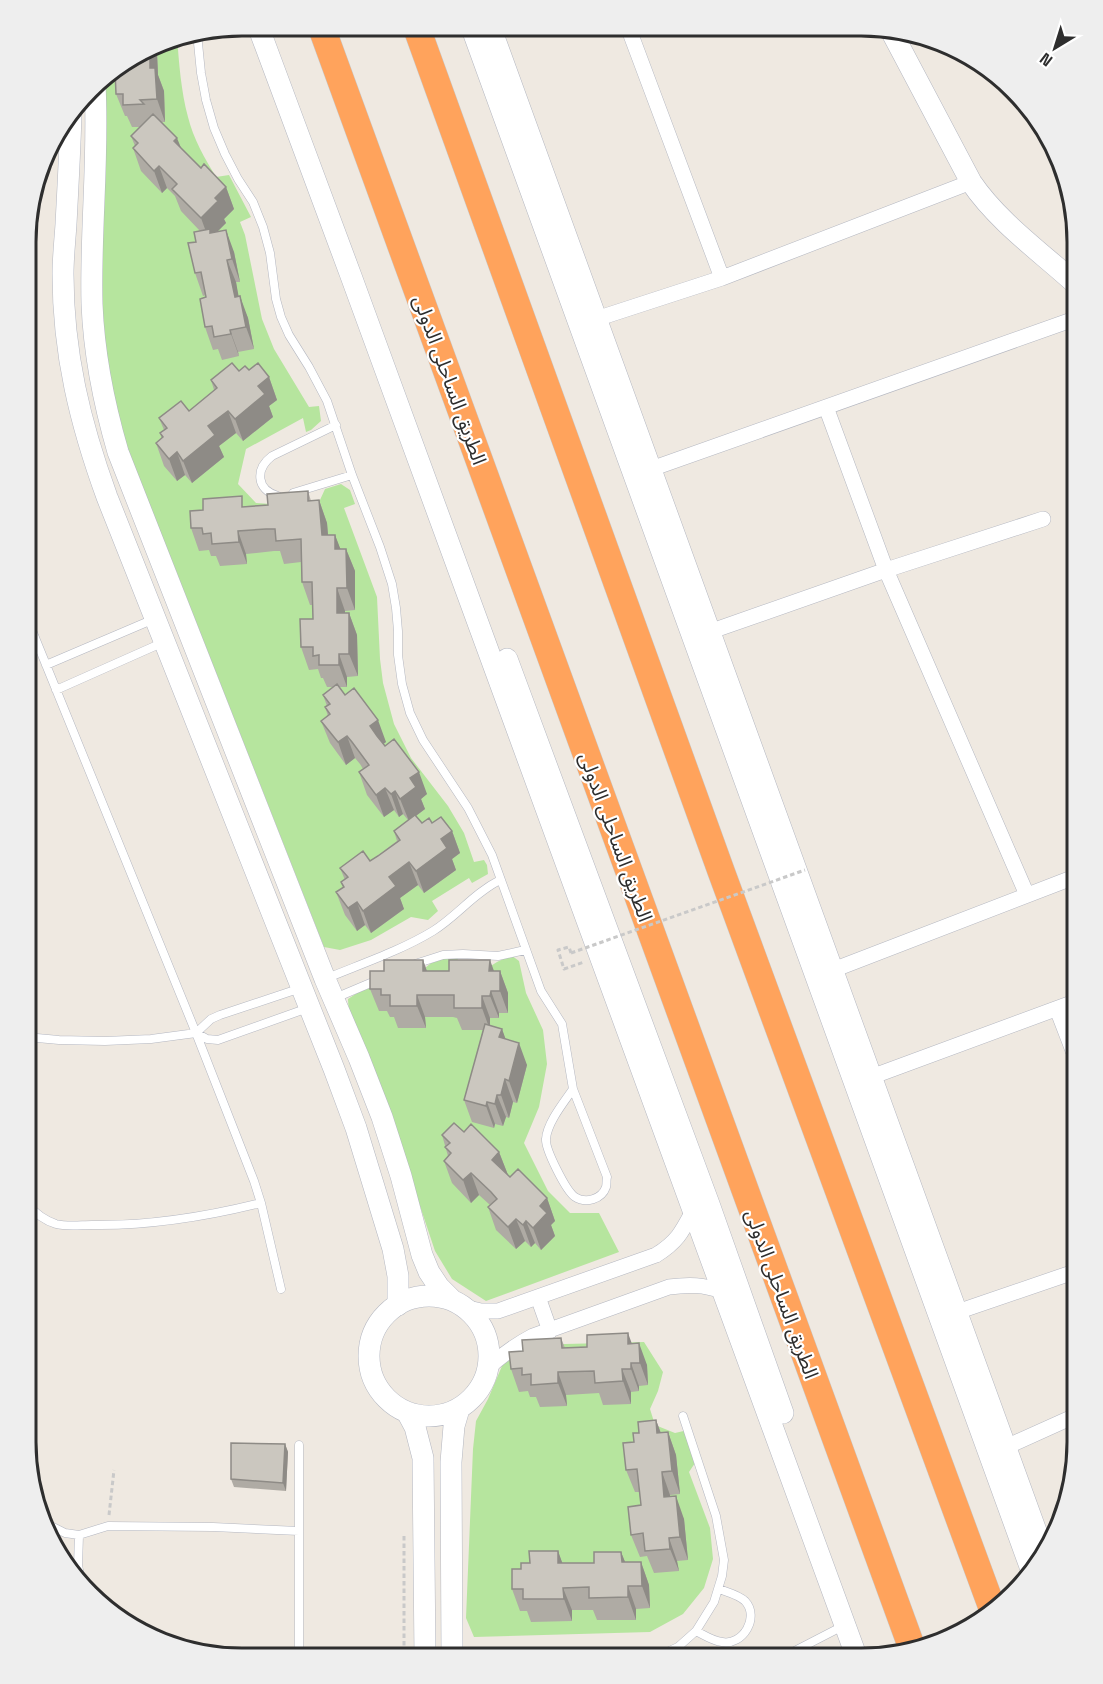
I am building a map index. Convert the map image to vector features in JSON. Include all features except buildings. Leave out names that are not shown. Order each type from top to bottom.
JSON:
[{"type":"highway","name":"الطريق الساحلى الدولى","points":[[325,36],[910,1642]]},
{"type":"highway","points":[[420,36],[725,882],[990,1602]]},
{"type":"main road","points":[[262,36],[853,1648]]},
{"type":"main road","points":[[277,36],[709,1204],[867,1648]]},
{"type":"main road","points":[[475,36],[1028,1561]]},
{"type":"main road","points":[[494,36],[1040,1542]]},
{"type":"main road","points":[[896,39],[979,195],[994,212],[1067,273]]},
{"type":"main road","points":[[94,99],[96,150],[92,306],[100,380],[118,453],[382,1117],[429,1272],[439,1287],[474,1316],[487,1340],[490,1353],[489,1367],[479,1392],[470,1402],[447,1414],[433,1417],[407,1412],[383,1396],[371,1373],[369,1360],[373,1334],[387,1313],[410,1299],[424,1296],[438,1297],[458,1304]]},
{"type":"main road","points":[[70,129],[63,272],[65,318],[70,364],[91,454],[334,1069],[375,1187],[396,1262],[398,1305]]},
{"type":"main road","points":[[155,619],[180,609]]},
{"type":"main road","points":[[164,642],[189,633]]},
{"type":"main road","points":[[301,988],[326,979]]},
{"type":"main road","points":[[309,1008],[334,999]]},
{"type":"main road","points":[[452,1648],[452,1445],[459,1409]]},
{"type":"main road","points":[[407,1412],[415,1427],[423,1458],[425,1648]]},
{"type":"street","points":[[631,36],[722,278]]},
{"type":"street","points":[[597,319],[722,278],[971,182]]},
{"type":"street","points":[[651,469],[1067,322]]},
{"type":"street","points":[[826,407],[886,570],[1027,895]]},
{"type":"street","points":[[709,632],[886,570],[1043,519]]},
{"type":"street","points":[[833,970],[1067,880]]},
{"type":"street","points":[[872,1077],[1067,1005]]},
{"type":"street","points":[[1057,1009],[1067,1035]]},
{"type":"street","points":[[458,1304],[481,1311],[498,1311],[656,1255],[670,1246],[680,1235],[693,1211]]},
{"type":"street","points":[[957,1312],[1067,1274]]},
{"type":"street","points":[[489,1367],[502,1354],[533,1336],[669,1287],[687,1284],[706,1286],[723,1292]]},
{"type":"street","points":[[538,1297],[550,1331]]},
{"type":"street","points":[[1006,1447],[1067,1420]]},
{"type":"lane","points":[[198,41],[206,100],[214,128],[225,154],[253,202],[263,227],[270,253],[276,298],[282,317],[289,334],[319,384],[336,425],[392,584],[402,684],[410,713],[423,740],[473,816],[492,855],[541,991],[562,1024],[573,1089],[607,1177],[606,1186],[601,1195],[593,1200],[574,1197],[547,1149],[548,1130],[573,1089]]},
{"type":"lane","points":[[336,425],[272,456],[260,470],[260,479],[264,488],[271,494],[280,496],[352,475]]},
{"type":"lane","points":[[46,665],[155,619]]},
{"type":"lane","points":[[36,640],[254,1181],[281,1289]]},
{"type":"lane","points":[[56,690],[164,642]]},
{"type":"lane","points":[[326,979],[417,940],[451,918],[482,890],[500,880]]},
{"type":"lane","points":[[404,969],[443,955],[498,956],[525,950]]},
{"type":"lane","points":[[334,999],[384,977]]},
{"type":"lane","points":[[36,1038],[105,1041],[151,1039],[196,1033],[211,1019],[220,1015],[301,988]]},
{"type":"lane","points":[[196,1033],[207,1039],[218,1040],[309,1008]]},
{"type":"lane","points":[[36,1213],[56,1224],[121,1226],[215,1215],[261,1203]]},
{"type":"lane","points":[[676,1648],[696,1631],[714,1602],[719,1589],[724,1560],[716,1516],[683,1416]]},
{"type":"lane","points":[[299,1445],[299,1648]]},
{"type":"lane","points":[[56,1528],[65,1533],[79,1535],[108,1526],[299,1531]]},
{"type":"lane","points":[[78,1566],[79,1535]]},
{"type":"lane","points":[[696,1631],[723,1643],[734,1641],[744,1634],[749,1626],[751,1617],[744,1600],[719,1589]]},
{"type":"lane","points":[[800,1648],[845,1625]]},
{"type":"path","points":[[564,969],[558,950],[569,947],[571,953],[806,870]]},
{"type":"path","points":[[108,1526],[114,1470]]},
{"type":"green space","points":[[178,47],[184,97],[193,133],[216,177],[229,175],[251,217],[240,222],[245,235],[262,319],[274,349],[309,407],[319,406],[321,421],[311,430],[306,432],[303,418],[246,449],[238,484],[256,503],[301,506],[320,500],[325,489],[341,484],[350,490],[355,504],[344,508],[377,597],[383,683],[394,724],[411,758],[448,806],[464,833],[474,862],[484,860],[487,865],[488,874],[472,883],[469,878],[432,901],[438,911],[428,920],[411,917],[371,940],[340,950],[324,947],[169,553],[128,458],[113,403],[97,286],[101,92],[139,64]]},
{"type":"green space","points":[[441,955],[457,957],[461,970],[486,969],[511,955],[519,961],[526,993],[543,1030],[547,1064],[539,1107],[524,1143],[548,1191],[570,1213],[599,1213],[619,1252],[486,1301],[452,1279],[435,1251],[413,1185],[349,1015],[348,999],[363,989],[425,968]]},
{"type":"green space","points":[[644,1342],[663,1372],[650,1409],[655,1425],[675,1433],[688,1430],[697,1460],[689,1472],[710,1528],[713,1559],[704,1588],[683,1614],[650,1632],[474,1637],[466,1618],[473,1449],[476,1421],[502,1366],[526,1345]]}]
